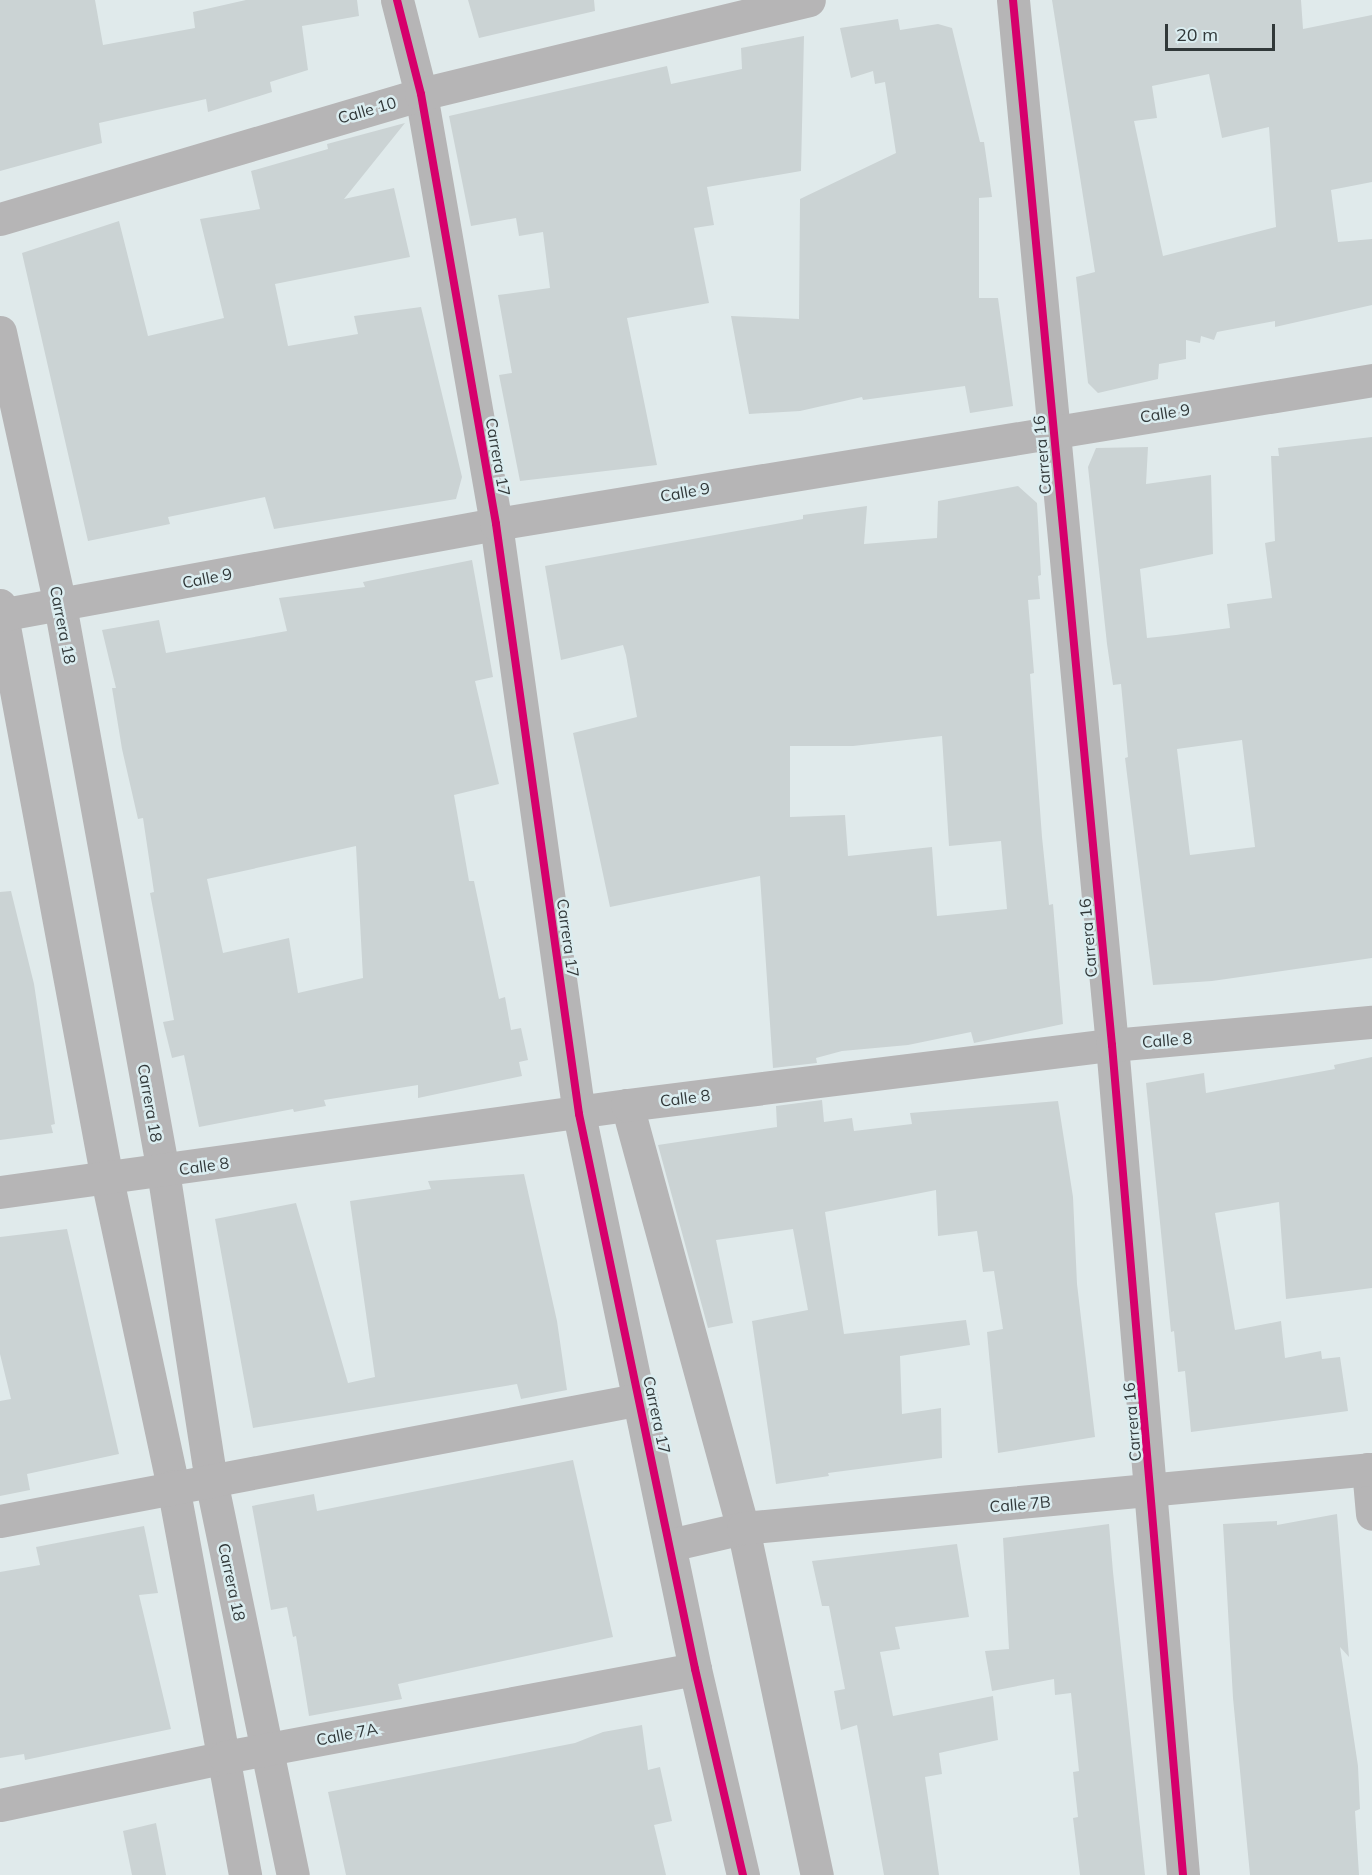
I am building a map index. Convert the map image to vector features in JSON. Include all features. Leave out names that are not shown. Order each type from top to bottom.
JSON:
[{"type":"street","name":"Carrera 17","points":[[397,0],[421,94],[496,524],[579,1114],[695,1670],[743,1875]]},
{"type":"street","name":"Calle 10","points":[[0,219],[421,94],[809,0]]},
{"type":"street","name":"Carrera 16","points":[[1013,0],[1112,1045],[1183,1875]]},
{"type":"street","name":"Carrera 18","points":[[0,332],[60,605],[163,1171],[212,1480],[293,1875]]},
{"type":"street","name":"Calle 9","points":[[1,612],[60,605],[496,524],[1053,430],[1372,380]]},
{"type":"street","points":[[1,612],[107,1179],[173,1486],[225,1757],[245,1875]]},
{"type":"street","name":"Calle 8","points":[[0,1192],[579,1114],[627,1105],[1112,1045],[1372,1022]]},
{"type":"street","points":[[627,1105],[743,1528],[817,1875]]},
{"type":"street","points":[[0,1521],[173,1486],[640,1399]]},
{"type":"street","points":[[1370,1469],[1372,1514]]},
{"type":"street","name":"Calle 7B","points":[[670,1545],[743,1528],[1152,1492],[1370,1469]]},
{"type":"street","name":"Calle 7A","points":[[0,1805],[225,1757],[695,1670]]},
{"type":"building","points":[[0,0],[95,0],[103,45],[195,28],[193,12],[246,0],[357,0],[359,16],[302,26],[308,70],[270,82],[272,92],[208,112],[206,99],[99,123],[102,143],[0,171]]},
{"type":"building","points":[[468,0],[594,0],[595,11],[479,38]]},
{"type":"building","points":[[1052,0],[1301,0],[1303,29],[1372,15],[1372,182],[1331,190],[1338,242],[1372,239],[1372,305],[1275,327],[1275,321],[1217,332],[1214,340],[1201,336],[1200,343],[1186,340],[1186,359],[1159,364],[1158,379],[1098,393],[1088,383],[1076,277],[1095,272]],"holes":[[[1209,74],[1222,138],[1269,127],[1276,227],[1163,256],[1134,121],[1157,118],[1152,86]]]},
{"type":"building","points":[[898,19],[900,30],[938,24],[952,28],[980,142],[984,142],[992,197],[979,198],[979,298],[998,298],[1013,406],[970,413],[965,386],[863,400],[862,397],[800,411],[749,414],[731,316],[799,319],[800,199],[896,153],[885,82],[875,84],[873,71],[851,78],[840,28]]},
{"type":"building","points":[[804,36],[801,171],[707,187],[714,225],[694,228],[709,303],[627,318],[657,465],[520,481],[499,375],[512,373],[498,295],[550,288],[543,232],[519,236],[516,218],[471,226],[449,116],[667,66],[671,84],[742,69],[741,48]]},
{"type":"building","points":[[405,123],[344,199],[394,188],[410,257],[275,284],[288,346],[358,334],[354,316],[421,307],[462,477],[456,499],[274,529],[265,497],[168,517],[170,524],[88,541],[22,253],[119,221],[148,336],[224,318],[200,219],[260,209],[251,171],[328,149],[327,144]]},
{"type":"building","points":[[1372,437],[1372,958],[1212,981],[1153,985],[1125,758],[1128,757],[1121,684],[1113,685],[1088,467],[1096,448],[1148,447],[1146,484],[1211,475],[1213,554],[1140,569],[1147,638],[1230,628],[1227,604],[1272,598],[1265,543],[1275,541],[1271,456],[1279,456],[1278,448]],"holes":[[[1242,740],[1255,847],[1190,855],[1177,749]]]},
{"type":"building","points":[[1018,486],[1037,503],[1041,575],[1038,576],[1040,599],[1028,600],[1034,673],[1030,674],[1042,837],[1049,905],[1053,904],[1063,1024],[974,1043],[971,1032],[908,1045],[842,1051],[816,1058],[817,1063],[773,1068],[760,876],[610,907],[573,733],[637,717],[626,655],[623,645],[561,660],[545,566],[803,519],[803,515],[867,506],[864,544],[937,538],[938,501]],"holes":[[[942,736],[949,846],[1001,841],[1007,909],[937,916],[932,847],[848,856],[845,815],[790,817],[790,746],[853,746]]]},
{"type":"building","points":[[472,560],[493,677],[475,681],[499,784],[454,795],[469,881],[474,881],[499,999],[505,997],[511,1030],[521,1028],[528,1060],[519,1062],[522,1076],[418,1098],[418,1085],[324,1100],[326,1106],[294,1112],[293,1109],[199,1127],[184,1055],[172,1058],[163,1022],[174,1020],[150,893],[154,892],[143,818],[138,819],[122,749],[112,688],[116,688],[102,630],[159,620],[166,653],[287,631],[279,598],[365,587],[363,582]],"holes":[[[356,846],[363,978],[298,993],[289,938],[223,953],[207,879]]]},
{"type":"building","points":[[11,891],[34,984],[55,1124],[51,1125],[53,1133],[0,1140],[0,892]]},
{"type":"building","points":[[1372,1057],[1372,1288],[1286,1299],[1279,1202],[1215,1213],[1235,1330],[1281,1321],[1285,1358],[1321,1351],[1322,1359],[1340,1357],[1348,1411],[1191,1432],[1185,1371],[1178,1372],[1174,1331],[1171,1332],[1146,1083],[1204,1073],[1206,1093],[1335,1069],[1334,1065]]},
{"type":"building","points":[[822,1100],[824,1122],[852,1118],[854,1131],[912,1124],[910,1113],[1058,1101],[1073,1197],[1077,1284],[1095,1437],[998,1453],[987,1332],[1003,1329],[994,1271],[983,1272],[977,1231],[938,1236],[936,1190],[825,1212],[844,1334],[966,1320],[970,1345],[900,1356],[902,1414],[941,1408],[942,1458],[828,1473],[829,1476],[776,1484],[752,1321],[808,1310],[793,1229],[716,1240],[733,1323],[708,1328],[658,1145],[777,1127],[776,1106]]},
{"type":"building","points":[[524,1174],[557,1321],[567,1390],[521,1399],[517,1384],[253,1428],[215,1219],[296,1203],[348,1383],[375,1377],[350,1201],[431,1189],[428,1181]]},
{"type":"building","points":[[67,1229],[119,1454],[27,1474],[30,1490],[0,1496],[0,1401],[11,1399],[0,1354],[0,1237]]},
{"type":"building","points":[[573,1460],[613,1637],[398,1684],[402,1699],[309,1716],[296,1636],[293,1637],[287,1607],[271,1610],[252,1506],[314,1494],[317,1511]]},
{"type":"building","points":[[1337,1514],[1349,1657],[1340,1647],[1358,1766],[1360,1809],[1355,1811],[1359,1875],[1250,1875],[1233,1698],[1223,1524],[1277,1521],[1277,1525]]},
{"type":"building","points":[[1109,1524],[1145,1875],[1080,1875],[1073,1818],[1078,1817],[1073,1772],[1079,1771],[1071,1693],[1055,1695],[1054,1679],[992,1691],[985,1651],[1009,1649],[1003,1538]]},
{"type":"building","points":[[144,1526],[158,1593],[139,1595],[171,1729],[25,1760],[24,1754],[0,1758],[0,1572],[40,1565],[36,1547]]},
{"type":"building","points":[[957,1544],[969,1617],[895,1627],[900,1649],[880,1652],[893,1716],[993,1696],[998,1740],[939,1753],[942,1774],[925,1777],[939,1875],[884,1875],[857,1725],[841,1730],[834,1691],[845,1689],[829,1606],[822,1606],[812,1561]]},
{"type":"building","points":[[642,1725],[648,1770],[660,1767],[672,1821],[654,1825],[666,1875],[346,1875],[328,1792],[575,1743],[603,1732]]},
{"type":"building","points":[[156,1823],[166,1875],[132,1875],[123,1831]]},
{"type":"cycle path","points":[[397,0],[421,94],[496,524],[579,1114],[695,1669],[743,1875]]},
{"type":"cycle path","points":[[1013,0],[1112,1045],[1183,1875]]}]
